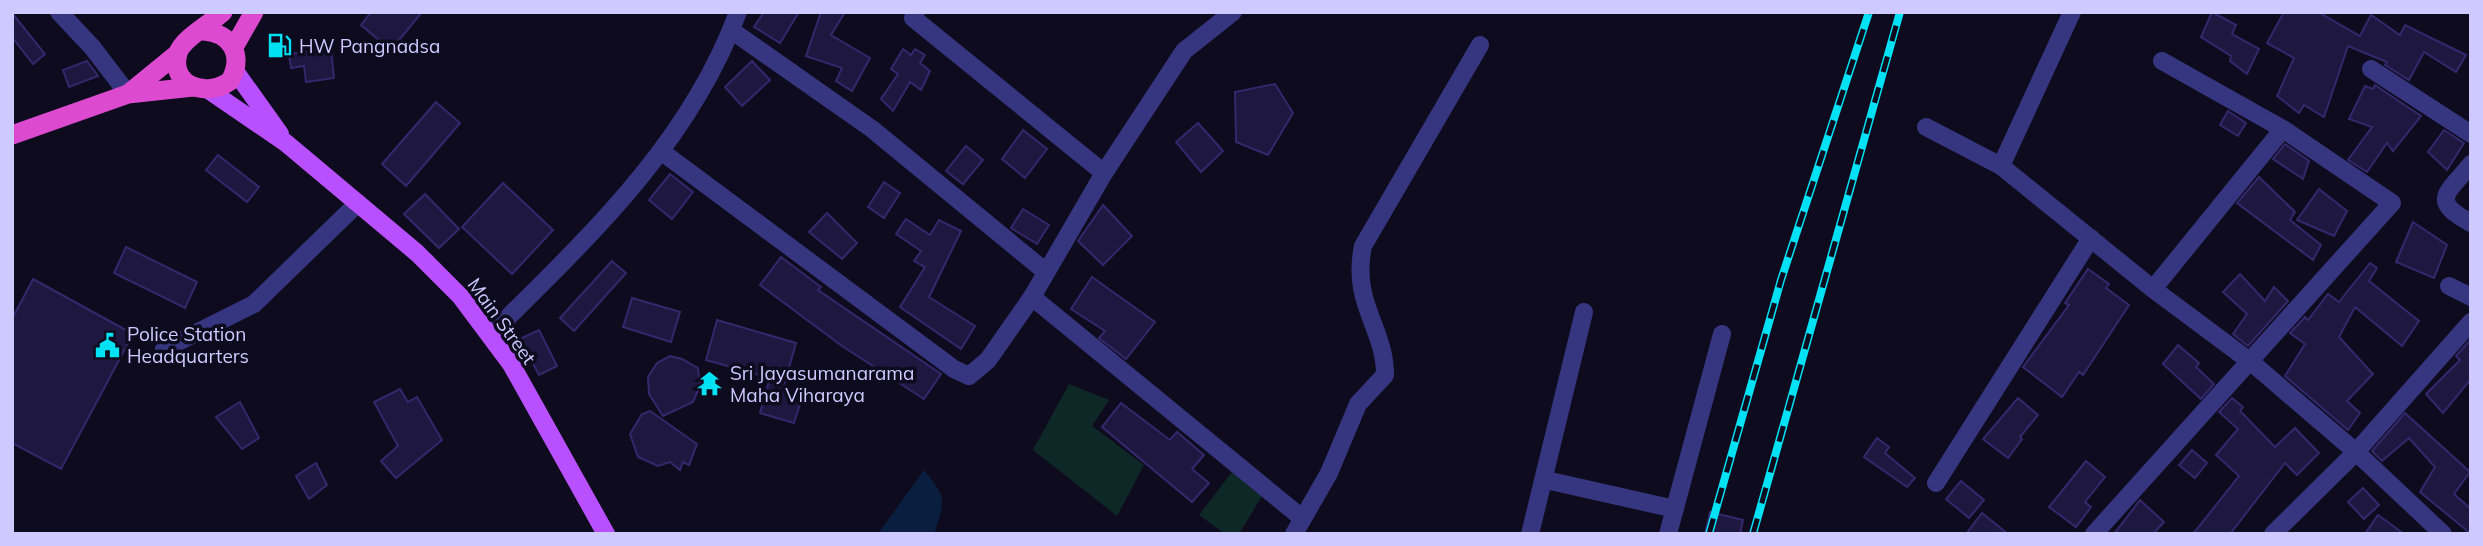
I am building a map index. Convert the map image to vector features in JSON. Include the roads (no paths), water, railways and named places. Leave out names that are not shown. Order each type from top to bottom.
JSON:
[{"type":"highway","points":[[128,94],[223,12]]},
{"type":"highway","points":[[234,47],[254,12]]},
{"type":"highway","points":[[12,135],[128,94],[201,89],[230,81],[237,59],[234,47],[216,32],[204,31]]},
{"type":"highway","points":[[178,53],[180,73],[201,89]]},
{"type":"main road","name":"Main Street","points":[[235,71],[286,143]]},
{"type":"main road","name":"Main Street","points":[[201,89],[286,143],[441,276],[491,334],[606,534]]},
{"type":"street","points":[[59,12],[92,47],[128,94]]},
{"type":"street","points":[[491,334],[575,251],[663,152],[715,68],[738,12]]},
{"type":"street","points":[[663,152],[954,369],[969,376],[988,360],[1032,297],[1104,173],[1184,51],[1233,12]]},
{"type":"street","points":[[2001,166],[2072,12]]},
{"type":"street","points":[[912,14],[1104,173]]},
{"type":"street","points":[[731,30],[872,129],[1046,272]]},
{"type":"street","points":[[1032,297],[1298,526],[1329,473],[1358,404],[1385,375],[1385,360],[1364,307],[1359,267],[1363,246],[1480,45]]},
{"type":"street","points":[[2094,534],[2392,203],[2283,130],[2162,61]]},
{"type":"street","points":[[2371,69],[2471,134]]},
{"type":"street","points":[[1926,127],[2001,166],[2153,289],[2251,362],[2356,452],[2444,534]]},
{"type":"street","points":[[2153,289],[2283,130]]},
{"type":"street","points":[[2471,164],[2445,196],[2448,211],[2471,223]]},
{"type":"street","points":[[164,349],[254,304],[358,203]]},
{"type":"street","points":[[1936,483],[2091,238]]},
{"type":"street","points":[[2449,286],[2471,298]]},
{"type":"street","points":[[1530,534],[1546,480],[1584,312]]},
{"type":"street","points":[[2273,534],[2356,452],[2471,322]]},
{"type":"street","points":[[1668,534],[1721,334]]},
{"type":"street","points":[[1546,480],[1675,509]]},
{"type":"water","points":[[924,470],[941,494],[942,500],[934,534],[878,534]]},
{"type":"railway","points":[[1709,534],[1781,280],[1869,12]]},
{"type":"railway","points":[[1753,534],[1900,12]]},
{"type":"place","name":"HW Pangnadsa","points":[[279,46]]},
{"type":"place","name":"Police Station Headquarters","points":[[107,345]]},
{"type":"place","name":"Sri Jayasumanarama Maha Viharaya","points":[[710,384]]}]
